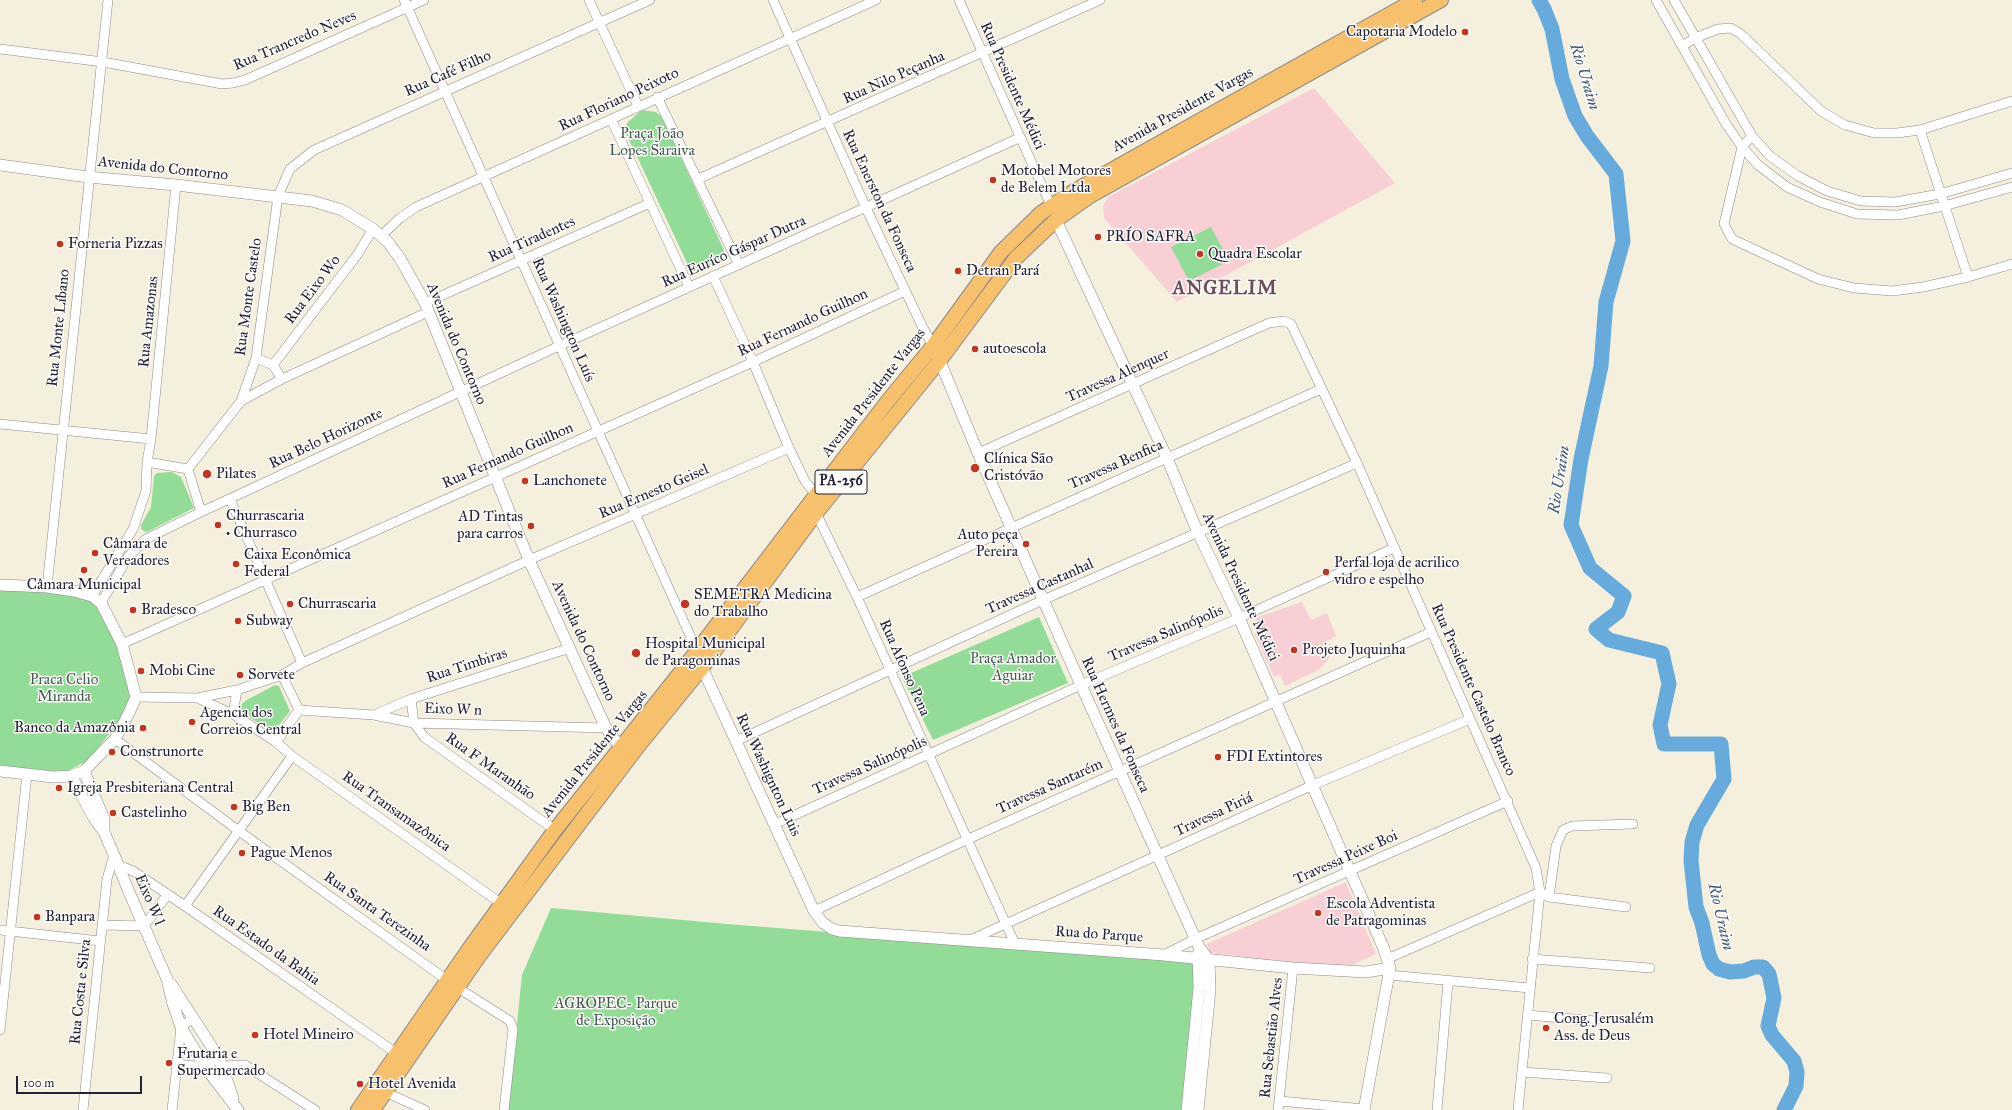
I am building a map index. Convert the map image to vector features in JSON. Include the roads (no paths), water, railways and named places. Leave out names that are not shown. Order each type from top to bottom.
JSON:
[{"type":"main road","name":"Avenida Presidente Vargas","points":[[1350,44],[1415,0]]},
{"type":"main road","name":"Avenida Presidente Vargas","points":[[358,1110],[396,1053],[453,984],[479,956],[697,651],[887,402],[933,346],[1001,252],[1051,206],[1102,175],[1350,44],[1440,0]]},
{"type":"main road","name":"Avenida Presidente Vargas","points":[[373,1110],[502,904],[555,830],[701,669],[816,512],[940,360],[1016,258],[1056,220],[1090,196],[1326,57]]},
{"type":"street","name":"Rua Monte Líbano","points":[[47,587],[64,430],[88,177],[108,0]]},
{"type":"street","name":"Rua Trancredo Neves","points":[[0,49],[102,62],[222,84],[233,83],[245,80],[406,4],[424,0]]},
{"type":"street","points":[[588,0],[638,106]]},
{"type":"street","name":"Rua Café Filho","points":[[278,196],[290,169],[314,150],[650,0]]},
{"type":"street","name":"Rua Enerston da Fonseca","points":[[773,0],[792,38],[866,208],[933,346]]},
{"type":"street","name":"Rua Floriano Peixoto","points":[[377,232],[416,207],[458,187],[484,178],[638,106],[876,0]]},
{"type":"street","name":"Rua Presidente Médici","points":[[958,0],[1051,206]]},
{"type":"street","name":"Rua Nilo Peçanha","points":[[698,179],[828,123],[1100,0]]},
{"type":"street","points":[[1656,0],[1726,124],[1742,147],[1758,166],[1787,187],[1820,202],[1857,214],[1898,215],[1944,206],[2012,187]]},
{"type":"street","points":[[1674,0],[1752,136],[1770,156],[1798,176],[1827,190],[1862,201],[1895,202],[1940,194],[2012,173]]},
{"type":"street","name":"Rua Washington Luís","points":[[406,4],[697,651]]},
{"type":"street","points":[[1682,46],[1695,38],[1718,29],[1731,28],[1741,34],[1821,111],[1845,125],[1874,132],[1897,133],[1920,130],[2012,102]]},
{"type":"street","points":[[657,98],[739,264]]},
{"type":"street","points":[[611,119],[689,287]]},
{"type":"street","points":[[1920,130],[1968,277]]},
{"type":"street","points":[[1752,136],[1742,147],[1724,224],[1732,239],[1818,279],[1854,288],[1892,291],[1923,287],[1968,277],[2012,264]]},
{"type":"street","name":"Rua Euríco Gáspar Dutra","points":[[460,392],[1019,138]]},
{"type":"street","points":[[0,165],[0,171]]},
{"type":"street","name":"Avenida do Contorno","points":[[0,165],[88,177],[176,185],[312,201],[342,210],[377,232],[388,242],[401,260],[426,308],[494,478],[529,560],[606,728],[625,753]]},
{"type":"street","name":"Rua Amazonas","points":[[96,600],[133,529],[146,491],[147,462],[151,440],[176,185]]},
{"type":"street","name":"Rua Monte Castelo","points":[[241,401],[256,358],[278,196]]},
{"type":"street","name":"Rua Tiradentes","points":[[241,401],[282,379],[521,260],[650,203]]},
{"type":"street","name":"Avenida Presidente Médici","points":[[1056,220],[1132,386],[1168,458],[1198,534],[1239,618],[1350,871],[1389,968]]},
{"type":"street","name":"Rua Eixo Wo","points":[[273,365],[377,232]]},
{"type":"street","points":[[713,276],[753,362],[789,448],[805,481],[816,495]]},
{"type":"street","name":"Rua Fernando Guilhon","points":[[122,644],[753,362],[905,291]]},
{"type":"street","name":"Rua Presidente Castelo Branco","points":[[1269,323],[1284,320],[1290,324],[1357,463],[1431,632],[1532,854],[1539,881],[1540,892],[1532,959],[1518,1110]]},
{"type":"street","name":"Travessa Alenquer","points":[[978,453],[1132,386],[1269,323]]},
{"type":"street","name":"Rua Hermes da Fonseca","points":[[933,346],[1010,527],[1197,943]]},
{"type":"street","points":[[256,358],[273,365],[282,379]]},
{"type":"street","name":"Travessa Benfica","points":[[857,597],[1010,527],[1321,389]]},
{"type":"street","name":"Rua Belo Horizonte","points":[[96,600],[128,557],[146,539],[460,392]]},
{"type":"street","points":[[188,469],[241,401]]},
{"type":"street","points":[[0,424],[151,440]]},
{"type":"street","name":"Rua Ernesto Geisel","points":[[197,698],[237,690],[282,675],[302,663],[529,560],[789,448]]},
{"type":"street","points":[[147,462],[188,469]]},
{"type":"street","name":"Travessa Castanhal","points":[[736,741],[1043,600],[1198,534],[1357,463]]},
{"type":"street","points":[[188,469],[201,512]]},
{"type":"street","points":[[230,499],[302,663]]},
{"type":"street","name":"Rua Afonso Pena","points":[[816,512],[857,597],[966,840],[1015,944]]},
{"type":"street","points":[[133,529],[138,536],[146,539]]},
{"type":"street","name":"Travessa Salinópolis","points":[[774,824],[1080,685],[1239,618],[1394,548]]},
{"type":"street","points":[[0,771],[71,776],[84,771],[115,739],[128,716],[136,697],[122,644],[96,600],[74,590],[1,582]]},
{"type":"street","name":"Travessa Santarém","points":[[814,911],[966,840],[1431,632]]},
{"type":"street","name":"Rua Timbiras","points":[[374,716],[411,699],[570,648]]},
{"type":"street","name":"Rua Washignton Luis","points":[[697,651],[701,669],[736,741],[814,911]]},
{"type":"street","points":[[276,742],[299,710],[282,675]]},
{"type":"street","points":[[233,714],[237,690]]},
{"type":"street","points":[[136,697],[197,698]]},
{"type":"street","name":"Rua Transamazônica","points":[[197,698],[233,714],[276,742],[292,756],[502,904]]},
{"type":"street","points":[[411,699],[414,723]]},
{"type":"street","name":"Eixo W n","points":[[299,710],[374,716],[414,723],[606,728]]},
{"type":"street","name":"Travessa Piriá","points":[[970,940],[1312,785],[1470,719]]},
{"type":"street","name":"Rua F Maranhão","points":[[414,723],[424,737],[555,830]]},
{"type":"street","name":"Rua Santa Terezinha","points":[[115,739],[239,831],[453,984],[510,1022],[513,1029],[504,1110]]},
{"type":"street","points":[[185,906],[292,756]]},
{"type":"street","name":"Eixo W l","points":[[84,771],[104,819],[104,832]]},
{"type":"street","points":[[0,1030],[27,774]]},
{"type":"street","name":"Eixo W l","points":[[71,776],[95,820],[104,832],[167,979],[173,1004],[181,1027],[205,1067],[237,1107]]},
{"type":"street","name":"Travessa Peixe Boi","points":[[1164,955],[1197,943],[1350,871],[1508,801]]},
{"type":"street","points":[[1549,897],[1556,846],[1560,833],[1563,830],[1572,826],[1633,824]]},
{"type":"street","name":"Rua Estado da Bahia","points":[[116,860],[168,894],[396,1053]]},
{"type":"street","name":"Rua Costa e Silva","points":[[83,1110],[100,941],[104,925],[108,879],[116,860]]},
{"type":"street","points":[[1389,968],[1540,892],[1549,897],[1626,907]]},
{"type":"street","points":[[104,925],[144,926],[168,894]]},
{"type":"street","name":"Rua do Parque","points":[[814,911],[827,926],[839,931],[1164,955],[1293,968],[1366,972],[1389,968]]},
{"type":"street","points":[[0,930],[100,941]]},
{"type":"street","points":[[1197,943],[1203,960],[1210,990],[1198,1110]]},
{"type":"street","points":[[1532,959],[1650,968]]},
{"type":"street","points":[[1187,1110],[1203,960]]},
{"type":"street","name":"Rua Sebastião Alves","points":[[1279,1106],[1293,968]]},
{"type":"street","points":[[1389,968],[1448,982],[1530,988]]},
{"type":"street","points":[[1279,1106],[1364,1110],[1389,968]]},
{"type":"street","name":"Eixo W l","points":[[167,979],[220,1062],[237,1107]]},
{"type":"street","points":[[1437,1110],[1448,982]]},
{"type":"street","points":[[1528,1015],[1595,1021]]},
{"type":"street","points":[[172,1110],[181,1027],[193,1018]]},
{"type":"street","points":[[176,1062],[184,1065],[205,1067],[220,1062],[245,1065],[315,1110]]},
{"type":"street","points":[[1522,1072],[1607,1078]]},
{"type":"street","points":[[385,1092],[425,1110]]},
{"type":"waterway","name":"Rio Uraim","points":[[1539,0],[1552,29],[1562,79],[1575,116],[1587,136],[1616,174],[1623,241],[1606,302],[1601,366],[1581,459],[1571,525],[1590,568],[1624,596],[1618,612],[1596,629],[1609,640],[1662,653],[1669,684],[1660,725],[1664,744],[1721,744],[1724,779],[1697,825],[1692,842],[1691,861],[1696,907],[1702,923],[1709,955],[1713,964],[1719,969],[1730,972],[1744,971],[1754,967],[1763,967],[1769,974],[1774,998],[1768,1026],[1772,1035],[1794,1061],[1797,1072],[1796,1086],[1784,1110]]},
{"type":"place","name":"Capotaria Modelo","points":[[1465,32]]},
{"type":"place","name":"Motobel Motores de Belem Ltda","points":[[993,180]]},
{"type":"place","name":"PRÍO SAFRA","points":[[1098,237]]},
{"type":"place","name":"Forneria Pizzas","points":[[60,244]]},
{"type":"place","name":"Quadra Escolar","points":[[1200,254]]},
{"type":"place","name":"Detran Pará","points":[[958,271]]},
{"type":"place","name":"autoescola","points":[[975,349]]},
{"type":"place","name":"Clínica São Cristóvão","points":[[975,468]]},
{"type":"place","name":"Pilates","points":[[207,474]]},
{"type":"place","name":"Lanchonete","points":[[525,481]]},
{"type":"place","name":"Churrascaria • Churrasco","points":[[218,525]]},
{"type":"place","name":"AD Tintas para carros","points":[[531,526]]},
{"type":"place","name":"Auto peça Pereira","points":[[1026,544]]},
{"type":"place","name":"Câmara de Vereadores","points":[[95,553]]},
{"type":"place","name":"Caixa Econômica Federal","points":[[236,564]]},
{"type":"place","name":"Câmara Municipal","points":[[84,570]]},
{"type":"place","name":"Perfal loja de acrilico vidro e espelho","points":[[1326,572]]},
{"type":"place","name":"Churrascaria","points":[[290,604]]},
{"type":"place","name":"SEMETRA Medicina do Trabalho","points":[[685,604]]},
{"type":"place","name":"Bradesco","points":[[133,610]]},
{"type":"place","name":"Subway","points":[[238,621]]},
{"type":"place","name":"Projeto Juquinha","points":[[1294,650]]},
{"type":"place","name":"Hospital Municipal de Paragominas","points":[[636,653]]},
{"type":"place","name":"Mobi Cine","points":[[141,671]]},
{"type":"place","name":"Sorvete","points":[[240,675]]},
{"type":"place","name":"Agencia dos Correios Central","points":[[192,722]]},
{"type":"place","name":"Banco da Amazônia","points":[[143,728]]},
{"type":"place","name":"Construnorte","points":[[112,752]]},
{"type":"place","name":"FDI Extintores","points":[[1218,757]]},
{"type":"place","name":"Igreja Presbiteriana Central","points":[[59,788]]},
{"type":"place","name":"Big Ben","points":[[234,807]]},
{"type":"place","name":"Castelinho","points":[[113,813]]},
{"type":"place","name":"Pague Menos","points":[[242,853]]},
{"type":"place","name":"Escola Adventista de Patragominas","points":[[1318,913]]},
{"type":"place","name":"Banpara","points":[[37,917]]},
{"type":"place","name":"Cong. Jerusalém Ass. de Deus","points":[[1546,1028]]},
{"type":"place","name":"Hotel Mineiro","points":[[255,1035]]},
{"type":"place","name":"Frutaria e Supermercado","points":[[169,1063]]},
{"type":"place","name":"Hotel Avenida","points":[[360,1084]]},
{"type":"district","name":"ANGELIM","points":[[1225,289]]},
{"type":"park label","name":"Praça João Lopes Saraiva","points":[[652,142]]},
{"type":"park label","name":"Praça Amador Aguiar","points":[[1013,668]]},
{"type":"park label","name":"Praca Celio Miranda","points":[[64,688]]},
{"type":"park label","name":"AGROPEC- Parque de Exposição","points":[[616,1012]]}]
